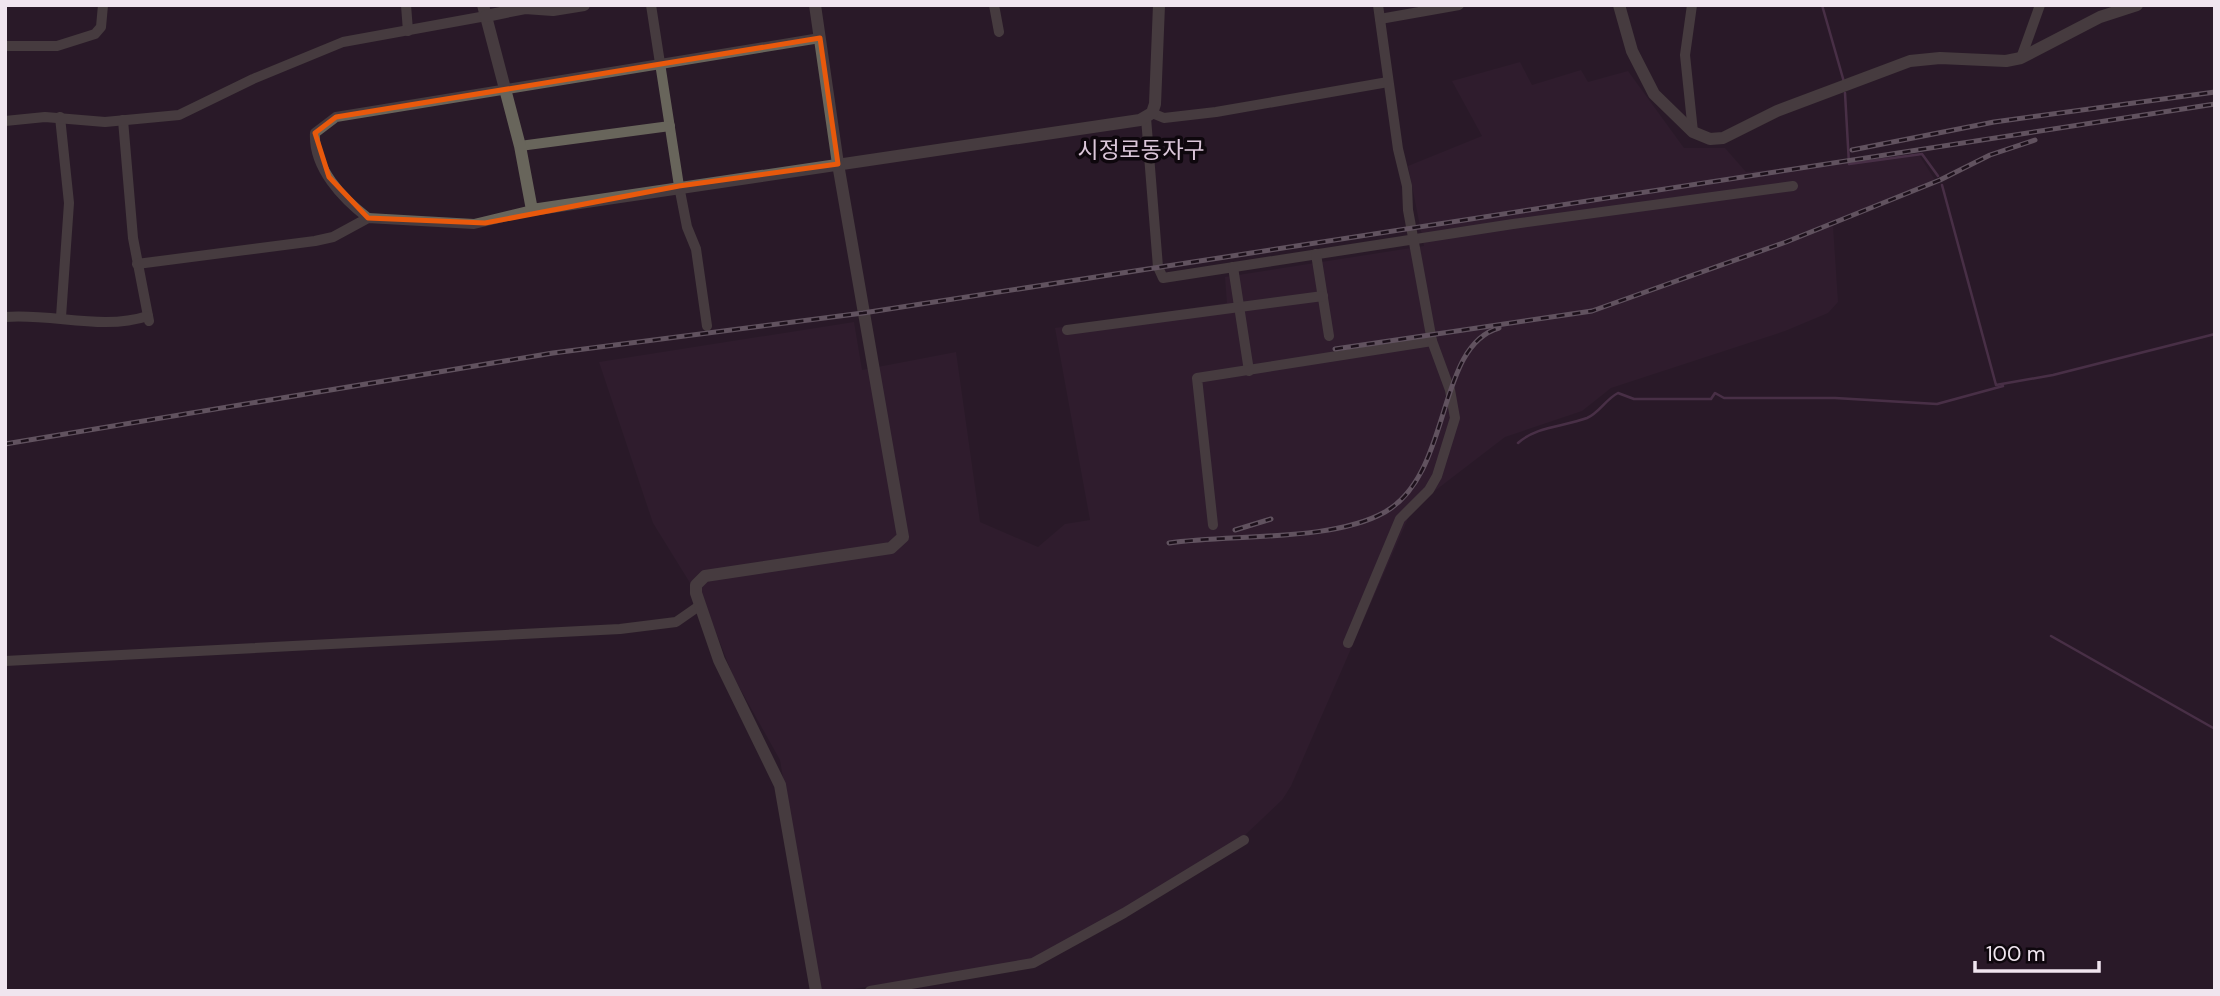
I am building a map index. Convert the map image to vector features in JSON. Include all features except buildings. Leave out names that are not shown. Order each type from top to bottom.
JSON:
[{"type":"street","points":[[5,46],[57,46],[95,34],[101,27],[103,5]]},
{"type":"street","points":[[406,5],[408,31]]},
{"type":"street","points":[[5,121],[60,117],[92,121],[122,120],[179,115],[325,49],[484,11],[524,8],[553,10],[584,5]]},
{"type":"street","points":[[651,5],[679,186],[687,227],[696,249],[707,326]]},
{"type":"street","points":[[815,5],[838,164],[903,537],[891,548],[705,576],[696,585],[699,606],[719,660],[780,785],[816,991]]},
{"type":"street","points":[[994,5],[999,32]]},
{"type":"street","points":[[1159,5],[1149,115],[1159,275],[1168,278],[1793,186]]},
{"type":"street","points":[[1348,643],[1400,519],[1433,484],[1452,431],[1454,408],[1432,341],[1388,82],[1378,5]]},
{"type":"street","points":[[1380,19],[1458,5]]},
{"type":"street","points":[[1619,5],[1632,51],[1648,84],[1693,132],[1704,139],[1723,138],[1777,111],[1915,59],[2006,61],[2021,58],[2100,17],[2137,5]]},
{"type":"street","points":[[1692,5],[1685,55],[1693,132]]},
{"type":"street","points":[[2021,58],[2040,5]]},
{"type":"street","points":[[484,11],[520,146],[533,210]]},
{"type":"street","points":[[368,218],[354,208],[321,163],[315,134],[336,117],[820,38]]},
{"type":"street","points":[[137,264],[315,241],[333,237],[368,218],[474,224],[533,210],[679,186],[1149,115],[1164,118],[1203,114],[1388,82]]},
{"type":"street","points":[[60,117],[69,204],[61,317]]},
{"type":"street","points":[[5,317],[61,317],[109,324],[149,318],[137,264],[122,120]]},
{"type":"street","points":[[520,146],[670,125]]},
{"type":"street","points":[[1317,254],[1329,336]]},
{"type":"street","points":[[1233,267],[1249,370]]},
{"type":"street","points":[[1067,330],[1323,296]]},
{"type":"street","points":[[1213,525],[1203,417],[1195,380],[1432,341]]},
{"type":"street","points":[[5,662],[351,641],[412,642],[659,626],[684,619],[699,606]]},
{"type":"street","points":[[870,991],[1033,963],[1124,913],[1244,840]]},
{"type":"highlighted area","points":[[820,38],[838,164],[679,186],[485,223],[368,218],[329,177],[315,133],[336,117]]},
{"type":"shaded area","points":[[1520,62],[1532,85],[1581,70],[1588,82],[1628,71],[1684,148],[1725,148],[1746,172],[1919,155],[1935,180],[1833,226],[1838,302],[1828,313],[1785,331],[1611,388],[1582,411],[1505,437],[1432,493],[1409,516],[1291,786],[1282,800],[1245,835],[1129,907],[1023,963],[840,991],[819,991],[780,760],[733,676],[708,612],[653,523],[599,362],[854,322],[862,370],[956,352],[980,522],[1038,547],[1065,524],[1090,520],[1055,328],[1227,303],[1225,277],[1424,246],[1408,166],[1482,136],[1452,81]]},
{"type":"waterway","points":[[1822,5],[1844,82]]},
{"type":"waterway","points":[[1845,93],[1849,164],[1922,154],[1938,176]]},
{"type":"waterway","points":[[1942,185],[1996,385],[2053,375],[2215,334]]},
{"type":"waterway","points":[[1518,443],[1533,433],[1587,418],[1618,393],[1634,399],[1711,399],[1715,393],[1724,398],[1835,398],[1937,404],[2003,386]]},
{"type":"waterway","points":[[2051,636],[2215,729]]},
{"type":"railway","points":[[1852,150],[1994,122],[2215,92]]},
{"type":"railway","points":[[5,444],[553,353],[863,313],[2215,104]]},
{"type":"railway","points":[[1335,349],[1592,311],[1786,242],[1940,180],[1990,155],[2035,140]]},
{"type":"railway","points":[[1169,543],[1310,533],[1363,522],[1385,512],[1407,494],[1422,469],[1464,359],[1479,339],[1499,328]]},
{"type":"railway","points":[[1235,530],[1271,519]]},
{"type":"district","name":"시정로동자구","points":[[1141,150]]}]
